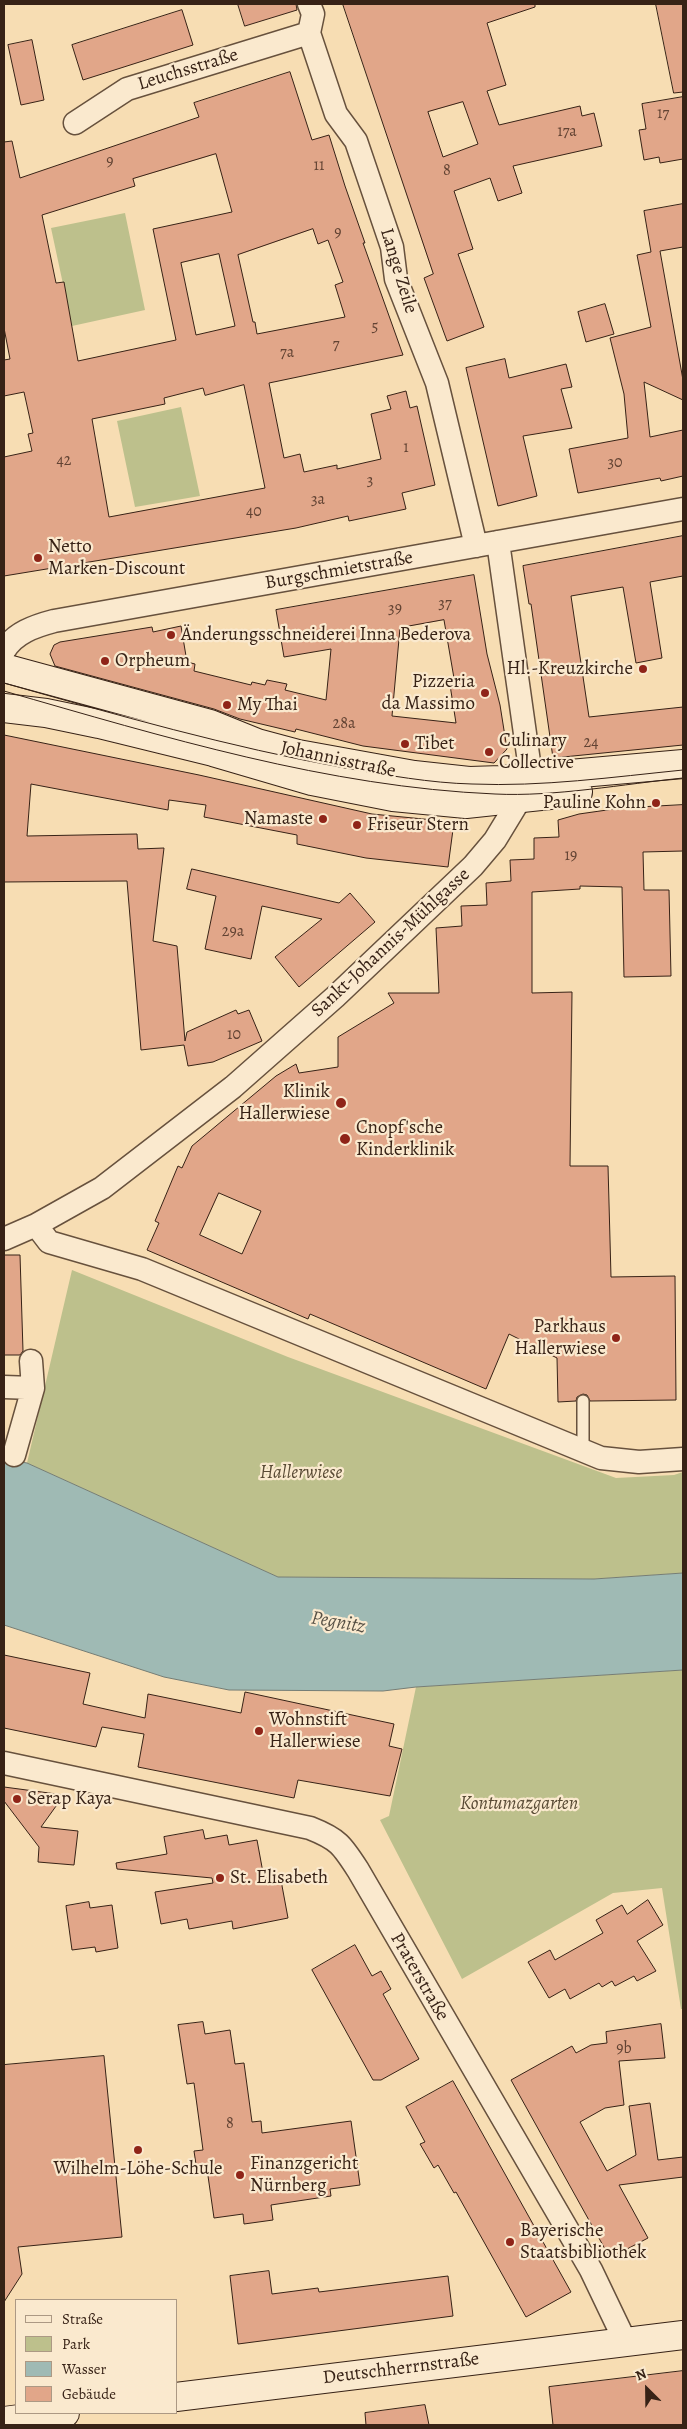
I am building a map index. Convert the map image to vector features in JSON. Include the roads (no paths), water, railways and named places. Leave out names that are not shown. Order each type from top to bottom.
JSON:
[{"type":"main road","name":"Johannisstraße","points":[[4,668],[210,724],[257,743],[308,756],[384,771],[524,788],[683,780]]},
{"type":"main road","name":"Johannisstraße","points":[[4,708],[53,714],[99,724],[213,752],[312,781],[365,792],[448,804],[524,788],[683,764]]},
{"type":"main road","points":[[625,2341],[683,2334]]},
{"type":"main road","name":"Deutschherrnstraße","points":[[178,2397],[625,2341]]},
{"type":"main road","points":[[4,2421],[57,2414]]},
{"type":"street","name":"Lange Zeile","points":[[309,4],[313,14],[309,33],[336,114],[356,141],[392,247],[396,279],[438,383],[476,546]]},
{"type":"street","name":"Leuchsstraße","points":[[75,123],[127,90],[309,33]]},
{"type":"street","name":"Burgschmietstraße","points":[[4,651],[22,633],[54,621],[683,509]]},
{"type":"street","points":[[498,542],[526,738],[524,788]]},
{"type":"street","name":"Sankt-Johannis-Mühlgasse","points":[[4,1239],[36,1225],[102,1188],[233,1087],[270,1055],[335,997],[473,866],[495,840],[524,788]]},
{"type":"street","points":[[36,1225],[49,1242],[142,1269],[601,1458],[639,1462],[683,1458]]},
{"type":"street","points":[[14,1455],[32,1388],[30,1361]]},
{"type":"street","points":[[4,1387],[32,1388]]},
{"type":"street","name":"Praterstraße","points":[[4,1763],[310,1828],[332,1837],[346,1850],[591,2270],[625,2341]]},
{"type":"lane","points":[[583,1401],[584,1451]]},
{"type":"water","name":"Pegnitz","points":[[4,1459],[27,1463],[278,1577],[594,1579],[683,1573],[683,1670],[416,1687],[383,1691],[229,1690],[164,1677],[4,1625]]},
{"type":"tram line","points":[[4,683],[216,740],[302,760],[424,780],[472,784],[525,784],[578,781],[683,770]]},
{"type":"tram line","points":[[4,691],[186,742],[308,770],[370,781],[495,794],[541,794],[683,778]]},
{"type":"place","name":"Netto Marken-Discount","points":[[38,558]]},
{"type":"place","name":"Änderungsschneiderei Inna Bederova","points":[[171,635]]},
{"type":"place","name":"Orpheum","points":[[105,661]]},
{"type":"place","name":"Hl.-Kreuzkirche","points":[[643,669]]},
{"type":"place","name":"Pizzeria da Massimo","points":[[485,693]]},
{"type":"place","name":"My Thai","points":[[227,705]]},
{"type":"place","name":"Tibet","points":[[405,744]]},
{"type":"place","name":"Culinary Collective","points":[[489,752]]},
{"type":"place","name":"Pauline Kohn","points":[[656,803]]},
{"type":"place","name":"Namaste","points":[[323,819]]},
{"type":"place","name":"Friseur Stern","points":[[357,825]]},
{"type":"place","name":"Klinik Hallerwiese","points":[[341,1103]]},
{"type":"place","name":"Cnopf'sche Kinderklinik","points":[[345,1139]]},
{"type":"place","name":"Parkhaus Hallerwiese","points":[[616,1338]]},
{"type":"place","name":"Wohnstift Hallerwiese","points":[[259,1731]]},
{"type":"place","name":"Serap Kaya","points":[[17,1799]]},
{"type":"place","name":"St. Elisabeth","points":[[220,1878]]},
{"type":"place","name":"Wilhelm-Löhe-Schule","points":[[138,2150]]},
{"type":"place","name":"Finanzgericht Nürnberg","points":[[240,2175]]},
{"type":"place","name":"Bayerische Staatsbibliothek","points":[[510,2242]]},
{"type":"park label","name":"Hallerwiese","points":[[301,1473]]},
{"type":"park label","name":"Kontumazgarten","points":[[519,1804]]}]
